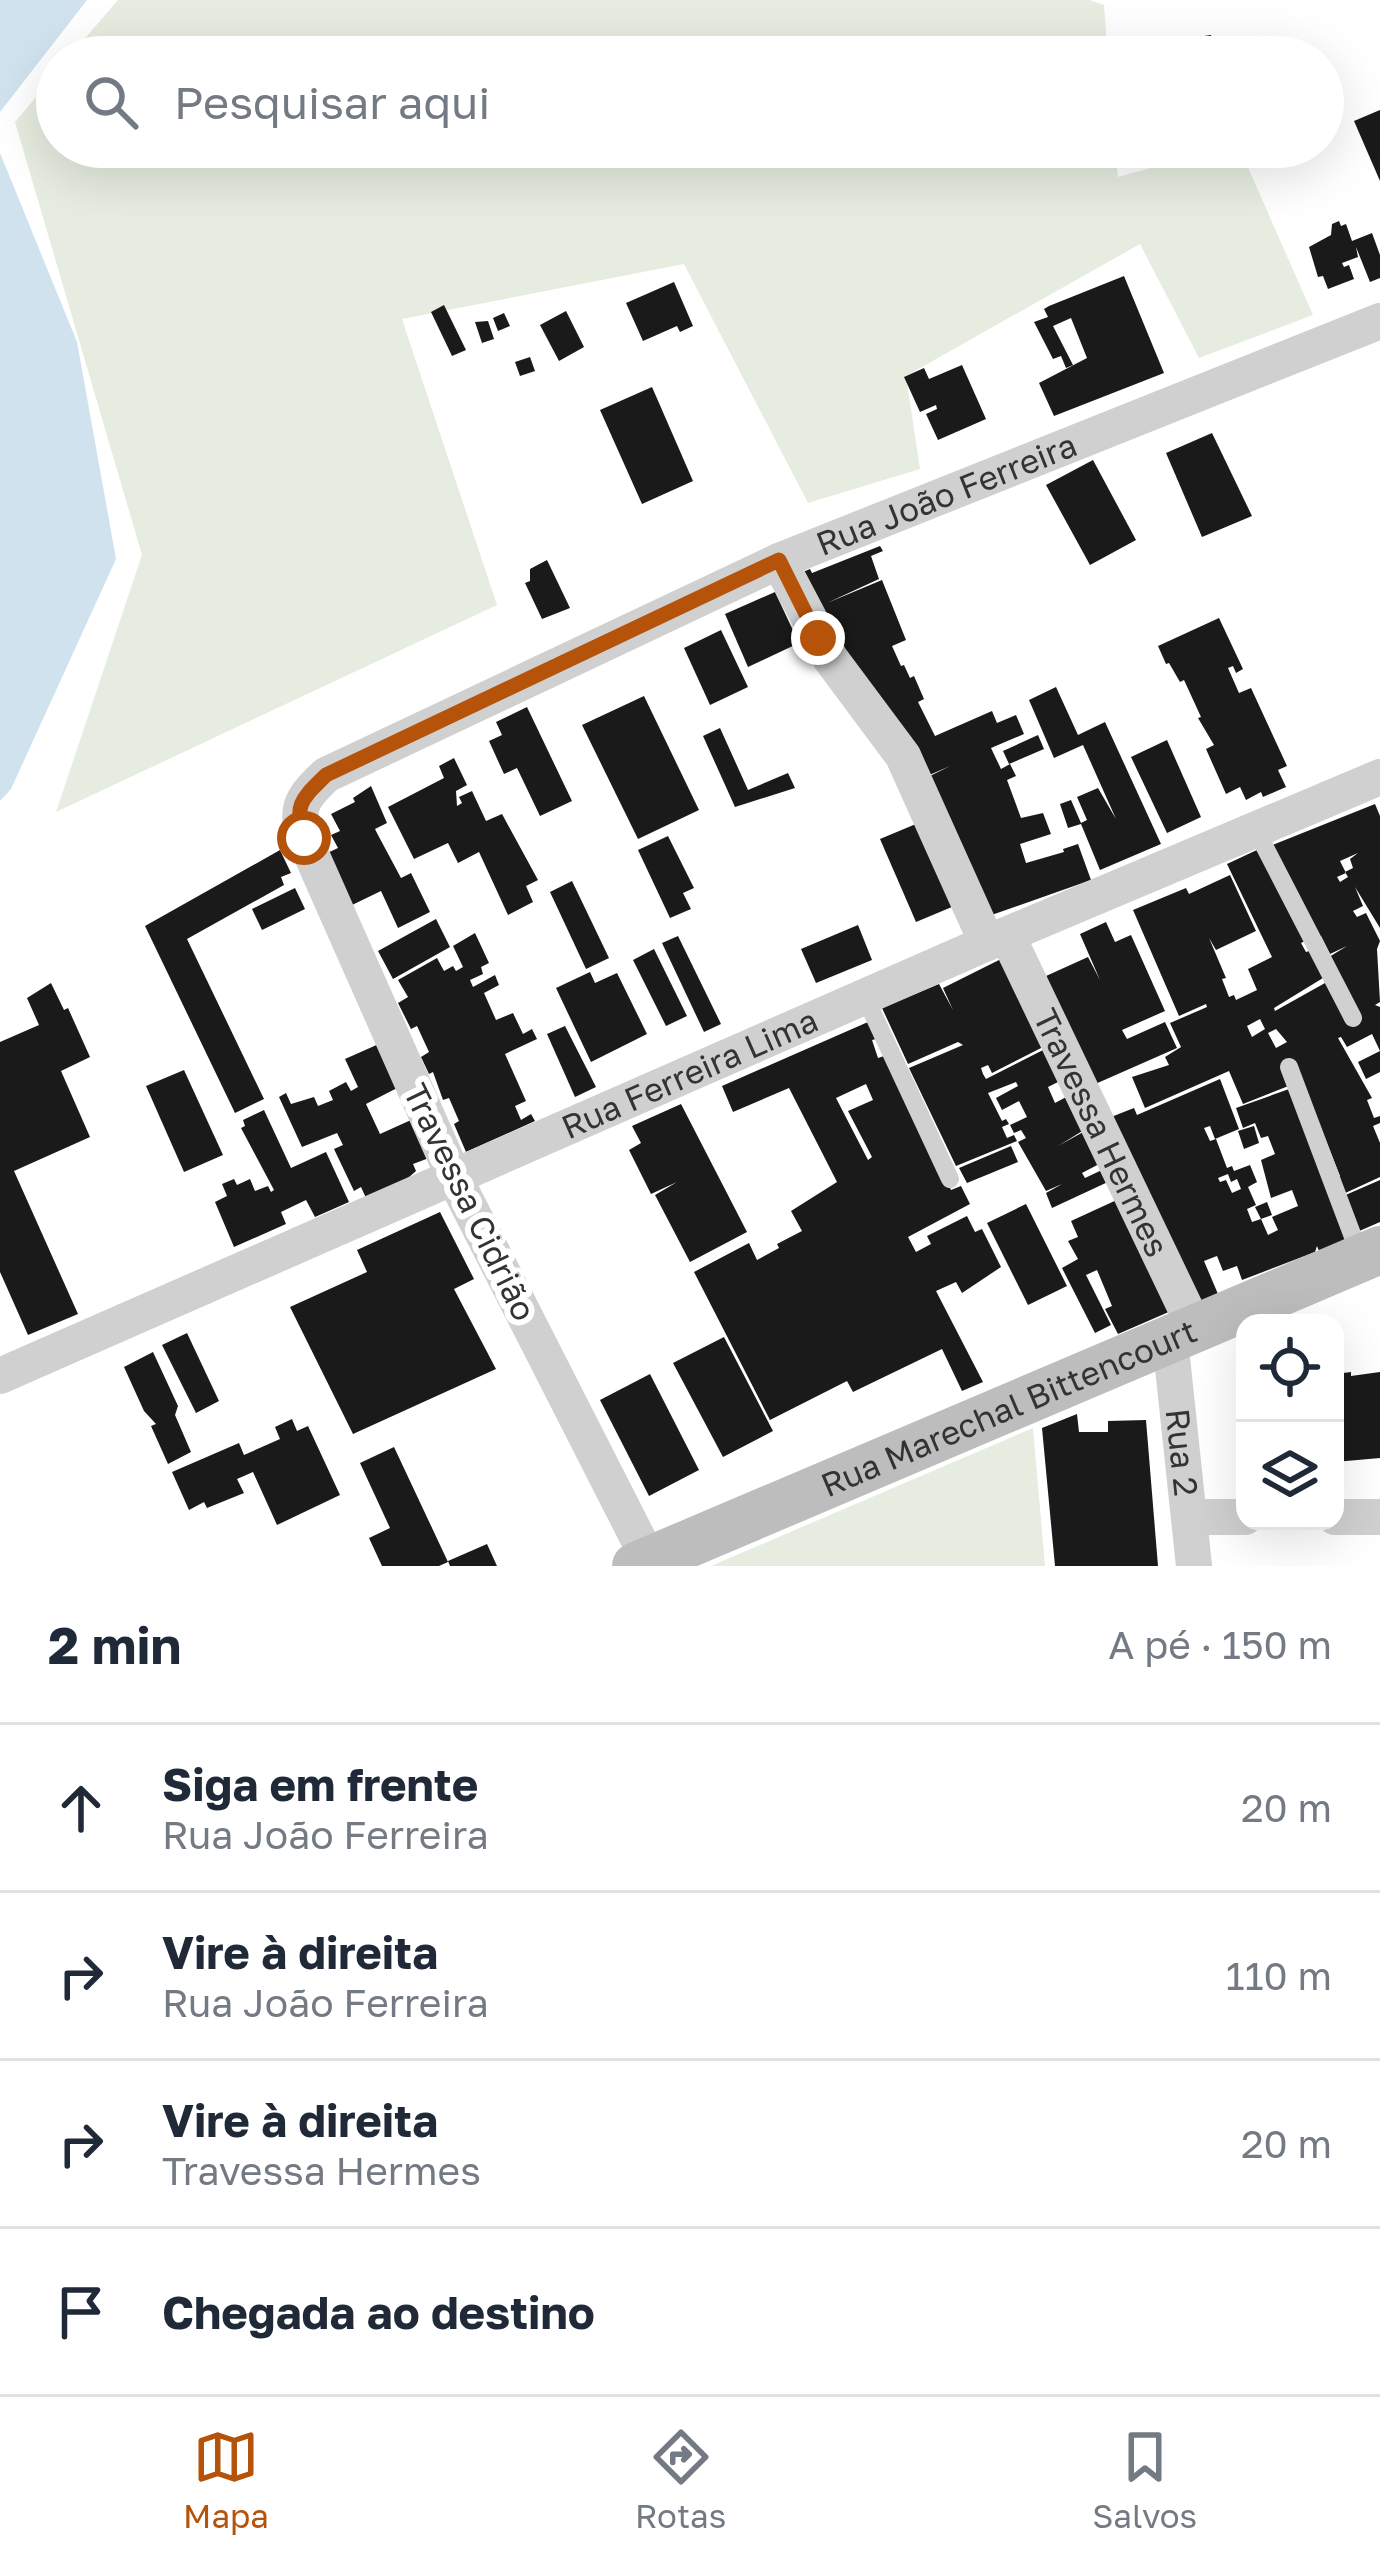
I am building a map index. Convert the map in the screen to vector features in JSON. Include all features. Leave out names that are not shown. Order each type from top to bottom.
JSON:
[{"type":"main road","name":"Rua Marechal Bittencourt","points":[[643,1563],[1370,1254]]},
{"type":"street","name":"Rua João Ferreira","points":[[304,838],[299,806],[326,775],[779,560],[1380,321]]},
{"type":"street","name":"Travessa Hermes","points":[[779,560],[830,658],[903,756],[997,939],[1182,1333]]},
{"type":"street","name":"Rua Ferreira Lima","points":[[0,1376],[1255,828],[1377,785]]},
{"type":"street","name":"Travessa Cidrião","points":[[304,838],[454,1177],[643,1563]]},
{"type":"street","name":"Rua 2","points":[[1182,1333],[1194,1566]]},
{"type":"street","points":[[1190,1517],[1236,1517]]},
{"type":"street","points":[[1344,1517],[1380,1517]]},
{"type":"lane","points":[[1255,828],[1353,1018]]},
{"type":"lane","points":[[866,997],[950,1179]]},
{"type":"lane","points":[[1289,1067],[1370,1254]]},
{"type":"shaded area","points":[[118,0],[1089,0],[1104,5],[1106,36],[87,36]]},
{"type":"shaded area","points":[[36,97],[36,168],[1117,168],[1118,177],[1150,168],[1248,168],[1313,315],[1199,358],[1140,244],[906,376],[920,469],[808,503],[684,264],[402,319],[497,605],[56,812],[142,555],[15,122]]},
{"type":"shaded area","points":[[1033,1428],[1045,1566],[711,1566]]},
{"type":"water","points":[[0,0],[87,0],[59,36],[36,36],[36,66],[0,112]]},
{"type":"water","points":[[0,153],[77,342],[116,559],[11,789],[0,801]]},
{"type":"building","points":[[1380,110],[1380,181],[1354,121]]},
{"type":"building","points":[[1339,221],[1341,226],[1346,224],[1352,241],[1372,233],[1380,255],[1380,278],[1370,282],[1356,247],[1358,257],[1342,263],[1349,265],[1354,279],[1328,289],[1323,276],[1318,277],[1309,247],[1331,235],[1332,224]]},
{"type":"building","points":[[1124,276],[1164,373],[1054,416],[1039,383],[1087,358],[1071,318],[1053,326],[1073,365],[1066,368],[1061,356],[1053,359],[1034,322],[1048,317],[1044,309],[1049,306]]},
{"type":"building","points":[[674,282],[693,326],[680,332],[677,326],[643,341],[626,303]]},
{"type":"building","points":[[444,305],[466,350],[452,356],[431,312]]},
{"type":"building","points":[[566,311],[584,347],[559,361],[540,325]]},
{"type":"building","points":[[504,313],[510,326],[498,331],[493,318]]},
{"type":"building","points":[[488,321],[494,339],[482,343],[475,322]]},
{"type":"building","points":[[530,357],[535,371],[520,376],[515,362]]},
{"type":"building","points":[[962,365],[986,419],[938,440],[926,414],[937,409],[936,405],[920,412],[904,377],[924,368],[929,379]]},
{"type":"building","points":[[652,387],[693,481],[642,504],[600,410]]},
{"type":"building","points":[[1212,433],[1252,516],[1202,537],[1166,453]]},
{"type":"building","points":[[1093,460],[1136,540],[1090,565],[1046,485]]},
{"type":"building","points":[[880,546],[883,551],[871,556],[879,579],[827,603],[882,580],[906,640],[892,646],[901,666],[910,678],[914,676],[924,699],[918,702],[935,736],[992,711],[997,723],[1016,715],[1024,734],[991,748],[1001,769],[1010,764],[1016,776],[1007,780],[1021,818],[1043,813],[1051,834],[1020,844],[1026,863],[1078,844],[1091,880],[983,918],[920,781],[950,766],[925,777],[798,574]]},
{"type":"building","points":[[547,560],[570,608],[542,619],[525,583],[530,581],[530,569]]},
{"type":"building","points":[[775,592],[799,643],[748,667],[725,614]]},
{"type":"building","points":[[1219,618],[1243,669],[1236,673],[1233,666],[1228,668],[1239,693],[1251,688],[1287,766],[1278,770],[1286,787],[1263,797],[1261,792],[1246,800],[1240,787],[1226,794],[1206,749],[1214,745],[1184,680],[1180,682],[1166,664],[1158,646]]},
{"type":"building","points":[[721,630],[748,687],[710,705],[684,648]]},
{"type":"building","points":[[1056,687],[1078,735],[1105,722],[1161,844],[1100,870],[1081,824],[1068,828],[1060,804],[1071,800],[1081,823],[1087,820],[1077,797],[1098,788],[1116,819],[1083,745],[1054,758],[1029,700]]},
{"type":"building","points":[[644,696],[699,810],[638,839],[582,725]]},
{"type":"building","points":[[527,707],[572,801],[540,816],[517,768],[504,774],[489,741],[502,735],[496,722]]},
{"type":"building","points":[[720,728],[748,790],[788,773],[795,788],[735,807],[703,736]]},
{"type":"building","points":[[1038,735],[1044,749],[1009,764],[1003,751]]},
{"type":"building","points":[[1167,740],[1201,817],[1167,833],[1131,757]]},
{"type":"building","points":[[454,758],[467,785],[456,791],[457,806],[462,803],[459,797],[472,791],[486,821],[502,814],[538,880],[526,886],[533,902],[508,915],[479,852],[458,863],[448,843],[414,859],[388,807],[444,778],[439,766]]},
{"type":"building","points":[[371,786],[387,823],[375,829],[401,878],[411,873],[430,912],[398,928],[381,891],[350,906],[325,854],[338,848],[331,835],[340,831],[331,814],[355,802],[353,798]]},
{"type":"building","points":[[1375,804],[1380,816],[1380,928],[1355,887],[1363,906],[1353,911],[1357,917],[1366,913],[1380,941],[1380,1002],[1375,1005],[1380,1007],[1380,1051],[1372,1034],[1347,1047],[1338,1038],[1372,1098],[1367,1100],[1374,1118],[1380,1116],[1380,1123],[1373,1126],[1380,1143],[1380,1177],[1341,1195],[1335,1179],[1340,1176],[1300,1075],[1291,1085],[1243,1104],[1229,1071],[1145,1108],[1132,1077],[1169,1065],[1165,1057],[1181,1047],[1170,1023],[1207,1007],[1179,1016],[1133,910],[1186,888],[1189,894],[1230,875],[1256,931],[1216,950],[1209,938],[1229,997],[1234,995],[1236,1000],[1257,990],[1248,969],[1272,957],[1227,864],[1259,849],[1307,940],[1301,943],[1306,952],[1329,957],[1347,946],[1330,954],[1321,936],[1316,938],[1270,846]],"holes":[[[1358,853],[1350,859],[1353,868],[1345,872],[1340,861]],[[1323,978],[1325,983],[1275,1011],[1274,1008]],[[1260,1019],[1265,1029],[1252,1037],[1247,1026]],[[1276,1029],[1287,1042],[1276,1048],[1268,1033]]]},
{"type":"building","points":[[923,821],[959,904],[916,922],[880,839]]},
{"type":"building","points":[[668,836],[694,888],[683,893],[691,909],[670,918],[638,850]]},
{"type":"building","points":[[280,850],[291,873],[281,877],[284,885],[187,939],[264,1099],[235,1113],[145,926]]},
{"type":"building","points":[[572,881],[609,958],[586,969],[550,892]]},
{"type":"building","points":[[295,888],[305,909],[262,930],[252,909]]},
{"type":"building","points":[[436,919],[450,947],[393,979],[378,951]]},
{"type":"building","points":[[1106,922],[1115,942],[1131,935],[1165,1011],[1122,1030],[1127,1039],[1165,1022],[1177,1048],[1093,1085],[1046,976],[1088,957],[1100,980],[1080,934]]},
{"type":"building","points":[[858,925],[872,960],[816,983],[801,949]]},
{"type":"building","points":[[475,933],[489,963],[481,967],[483,974],[470,980],[473,987],[495,975],[499,985],[484,993],[496,1020],[513,1013],[523,1034],[532,1029],[537,1039],[505,1054],[526,1101],[515,1106],[521,1120],[531,1114],[535,1121],[466,1152],[449,1098],[443,1100],[433,1072],[429,1074],[421,1057],[429,1052],[417,1026],[411,1029],[398,1003],[408,997],[398,980],[437,958],[444,971],[463,967],[453,946]]},
{"type":"building","points":[[678,936],[721,1024],[704,1032],[662,943]]},
{"type":"building","points":[[654,949],[687,1016],[666,1026],[633,960]]},
{"type":"building","points":[[1003,958],[1045,1046],[992,1073],[988,1065],[981,1068],[983,1074],[986,1079],[1047,1048],[1060,1081],[1048,1087],[1055,1103],[1068,1096],[1084,1130],[1058,1146],[1085,1131],[1101,1163],[1082,1173],[1085,1178],[1104,1169],[1110,1181],[1052,1208],[1046,1193],[1062,1184],[1046,1191],[1018,1142],[1026,1138],[1021,1130],[1014,1133],[1010,1125],[1027,1117],[1019,1101],[1002,1110],[996,1098],[1018,1086],[1016,1082],[988,1093],[1002,1121],[1009,1124],[1002,1127],[1007,1138],[1014,1135],[1017,1141],[956,1166],[909,1068],[963,1045],[958,1042],[908,1064],[882,1008],[939,984],[953,1010],[943,988]]},
{"type":"building","points":[[590,972],[595,983],[617,973],[647,1034],[591,1062],[556,988]]},
{"type":"building","points":[[51,983],[90,1057],[61,1071],[90,1137],[14,1171],[78,1314],[28,1335],[0,1272],[0,1042],[39,1025],[27,998]]},
{"type":"building","points":[[868,1022],[878,1058],[884,1056],[951,1190],[961,1186],[970,1204],[908,1237],[916,1252],[931,1244],[927,1236],[967,1216],[975,1232],[982,1229],[1001,1267],[962,1293],[956,1282],[936,1291],[983,1382],[962,1391],[942,1349],[853,1392],[847,1381],[770,1420],[694,1272],[749,1243],[757,1260],[779,1248],[777,1244],[802,1231],[791,1211],[837,1182],[789,1088],[733,1112],[722,1086]],"holes":[[[866,1084],[873,1100],[848,1111],[872,1157],[868,1160],[836,1098]]]},
{"type":"building","points":[[565,1026],[596,1087],[575,1097],[547,1034]]},
{"type":"building","points":[[381,1043],[401,1086],[366,1104],[380,1134],[411,1120],[429,1158],[413,1164],[416,1171],[408,1178],[366,1198],[361,1187],[354,1191],[334,1149],[343,1145],[337,1133],[302,1147],[279,1097],[286,1093],[291,1104],[314,1097],[318,1106],[333,1100],[329,1091],[346,1082],[351,1091],[358,1087],[345,1059]]},
{"type":"building","points":[[1380,1051],[1380,1072],[1366,1079],[1358,1062]]},
{"type":"building","points":[[184,1070],[223,1155],[184,1172],[146,1086]]},
{"type":"building","points":[[1220,1079],[1239,1129],[1215,1139],[1210,1126],[1204,1128],[1210,1141],[1216,1139],[1227,1168],[1232,1166],[1234,1171],[1250,1165],[1257,1182],[1248,1187],[1256,1205],[1247,1209],[1252,1222],[1261,1219],[1268,1235],[1278,1230],[1272,1217],[1298,1206],[1292,1190],[1271,1198],[1261,1160],[1275,1154],[1268,1136],[1261,1138],[1255,1123],[1243,1128],[1236,1108],[1292,1088],[1347,1240],[1319,1251],[1317,1246],[1315,1252],[1242,1280],[1237,1266],[1223,1271],[1217,1256],[1204,1261],[1218,1294],[1193,1304],[1106,1119],[1134,1108],[1137,1115]],"holes":[[[1228,1174],[1231,1182],[1237,1179],[1241,1189],[1232,1193],[1226,1180],[1218,1178]]]},
{"type":"building","points":[[681,1104],[747,1232],[690,1262],[655,1195],[677,1182],[651,1194],[629,1150],[641,1143],[632,1126]]},
{"type":"building","points":[[264,1110],[291,1168],[326,1152],[349,1202],[315,1217],[306,1200],[281,1212],[286,1224],[234,1247],[215,1202],[227,1196],[222,1184],[234,1179],[237,1185],[250,1179],[255,1191],[268,1186],[274,1190],[241,1128],[243,1120]]},
{"type":"building","points":[[1254,1126],[1259,1143],[1244,1149],[1238,1131]]},
{"type":"building","points":[[1011,1146],[1018,1162],[967,1183],[959,1168]]},
{"type":"building","points":[[1380,1180],[1380,1222],[1357,1232],[1341,1197]]},
{"type":"building","points":[[1121,1198],[1171,1311],[1118,1334],[1105,1309],[1112,1306],[1097,1270],[1086,1275],[1111,1325],[1095,1333],[1062,1268],[1078,1259],[1068,1241],[1078,1237],[1071,1221]]},
{"type":"building","points":[[1267,1202],[1272,1215],[1261,1219],[1255,1207]]},
{"type":"building","points":[[1026,1204],[1067,1286],[1028,1305],[987,1223]]},
{"type":"building","points":[[440,1212],[474,1279],[454,1289],[496,1369],[353,1434],[290,1307],[367,1272],[357,1250]]},
{"type":"building","points":[[187,1333],[219,1401],[196,1413],[162,1345]]},
{"type":"building","points":[[724,1337],[773,1431],[723,1457],[673,1363]]},
{"type":"building","points":[[153,1352],[178,1406],[175,1415],[191,1452],[168,1464],[151,1426],[156,1424],[144,1411],[124,1367]]},
{"type":"building","points":[[1380,1372],[1380,1458],[1344,1461],[1344,1373]]},
{"type":"building","points":[[650,1374],[699,1470],[649,1496],[600,1400]]},
{"type":"building","points":[[1077,1414],[1079,1432],[1108,1432],[1108,1421],[1146,1420],[1158,1566],[1055,1566],[1042,1428]]},
{"type":"building","points":[[292,1419],[297,1431],[308,1426],[340,1495],[277,1525],[253,1472],[237,1479],[244,1493],[189,1510],[172,1472],[239,1443],[244,1455],[280,1439],[275,1427]]},
{"type":"building","points":[[394,1447],[448,1562],[439,1566],[382,1566],[369,1538],[390,1528],[360,1463]]},
{"type":"building","points":[[487,1544],[497,1566],[450,1566],[448,1561]]},
{"type":"route","points":[[304,838],[299,806],[326,775],[779,560],[818,638]]}]
